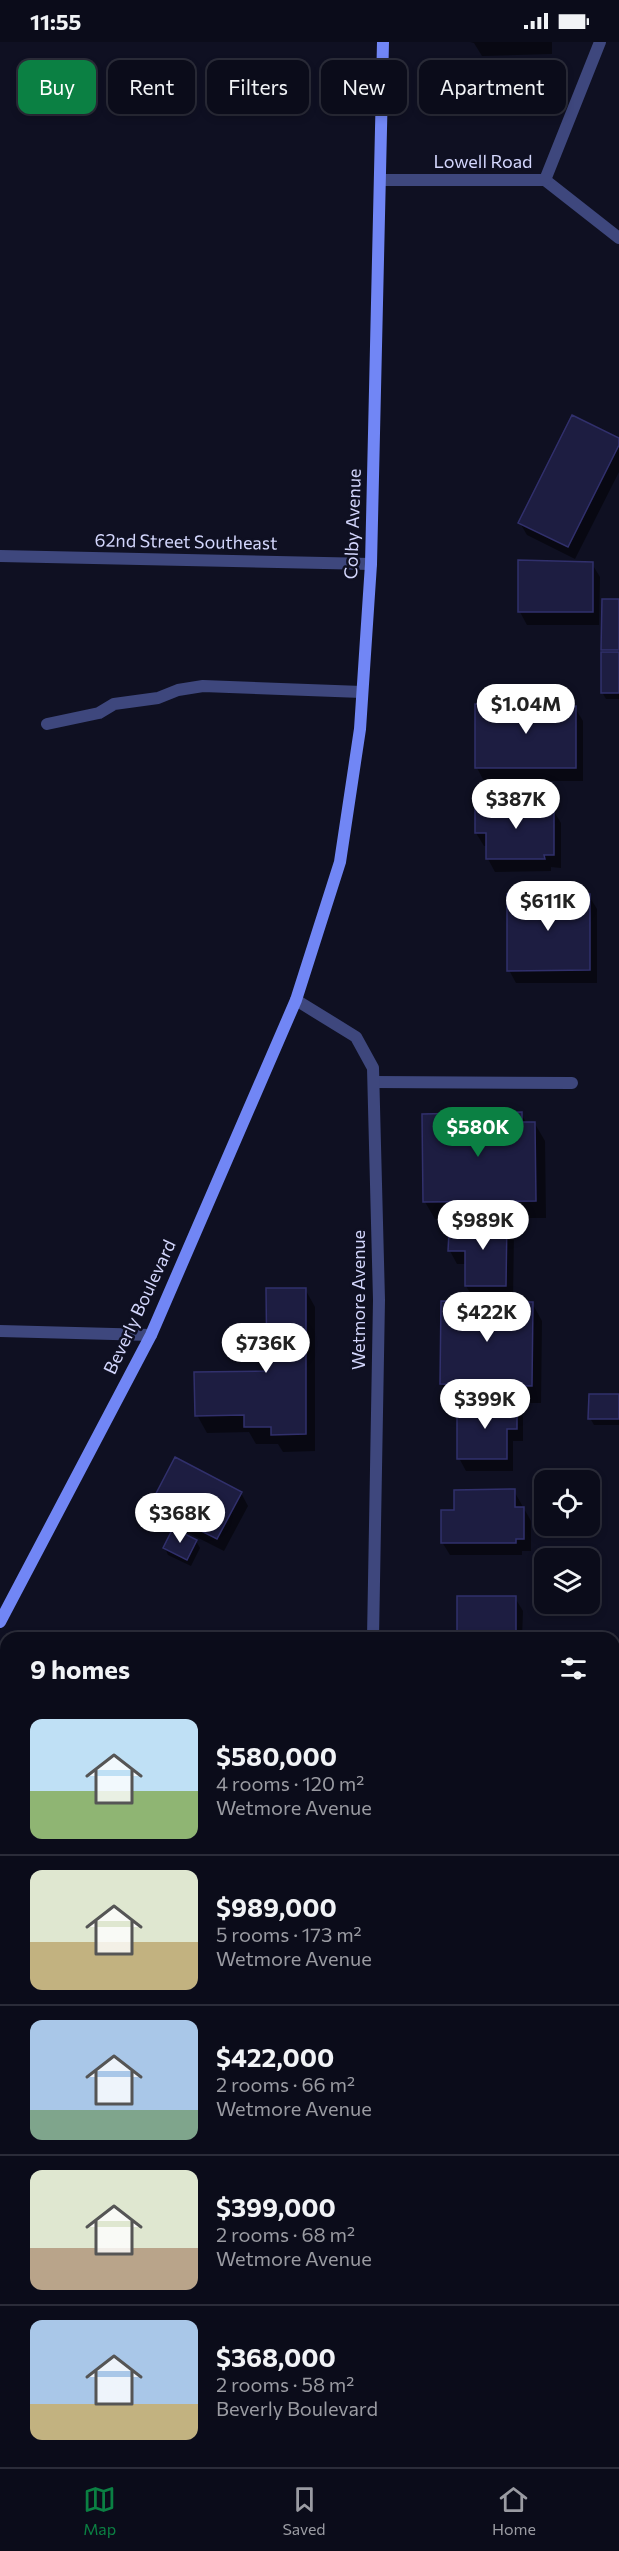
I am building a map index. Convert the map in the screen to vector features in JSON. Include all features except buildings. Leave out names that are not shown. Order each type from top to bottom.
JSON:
[{"type":"main road","name":"Colby Avenue","points":[[296,1000],[340,862],[360,729],[371,564],[383,42]]},
{"type":"main road","name":"Beverly Boulevard","points":[[0,1622],[151,1335],[296,1000]]},
{"type":"street","name":"Lowell Road","points":[[381,180],[545,180],[600,42]]},
{"type":"street","points":[[545,180],[619,238]]},
{"type":"street","name":"62nd Street Southeast","points":[[0,556],[371,564]]},
{"type":"street","points":[[47,724],[99,713],[114,704],[158,698],[178,690],[203,686],[363,692]]},
{"type":"street","name":"Wetmore Avenue","points":[[296,1000],[356,1037],[373,1068],[379,1300],[373,1632]]},
{"type":"street","points":[[374,1082],[572,1083]]},
{"type":"street","points":[[0,1331],[151,1335]]}]
